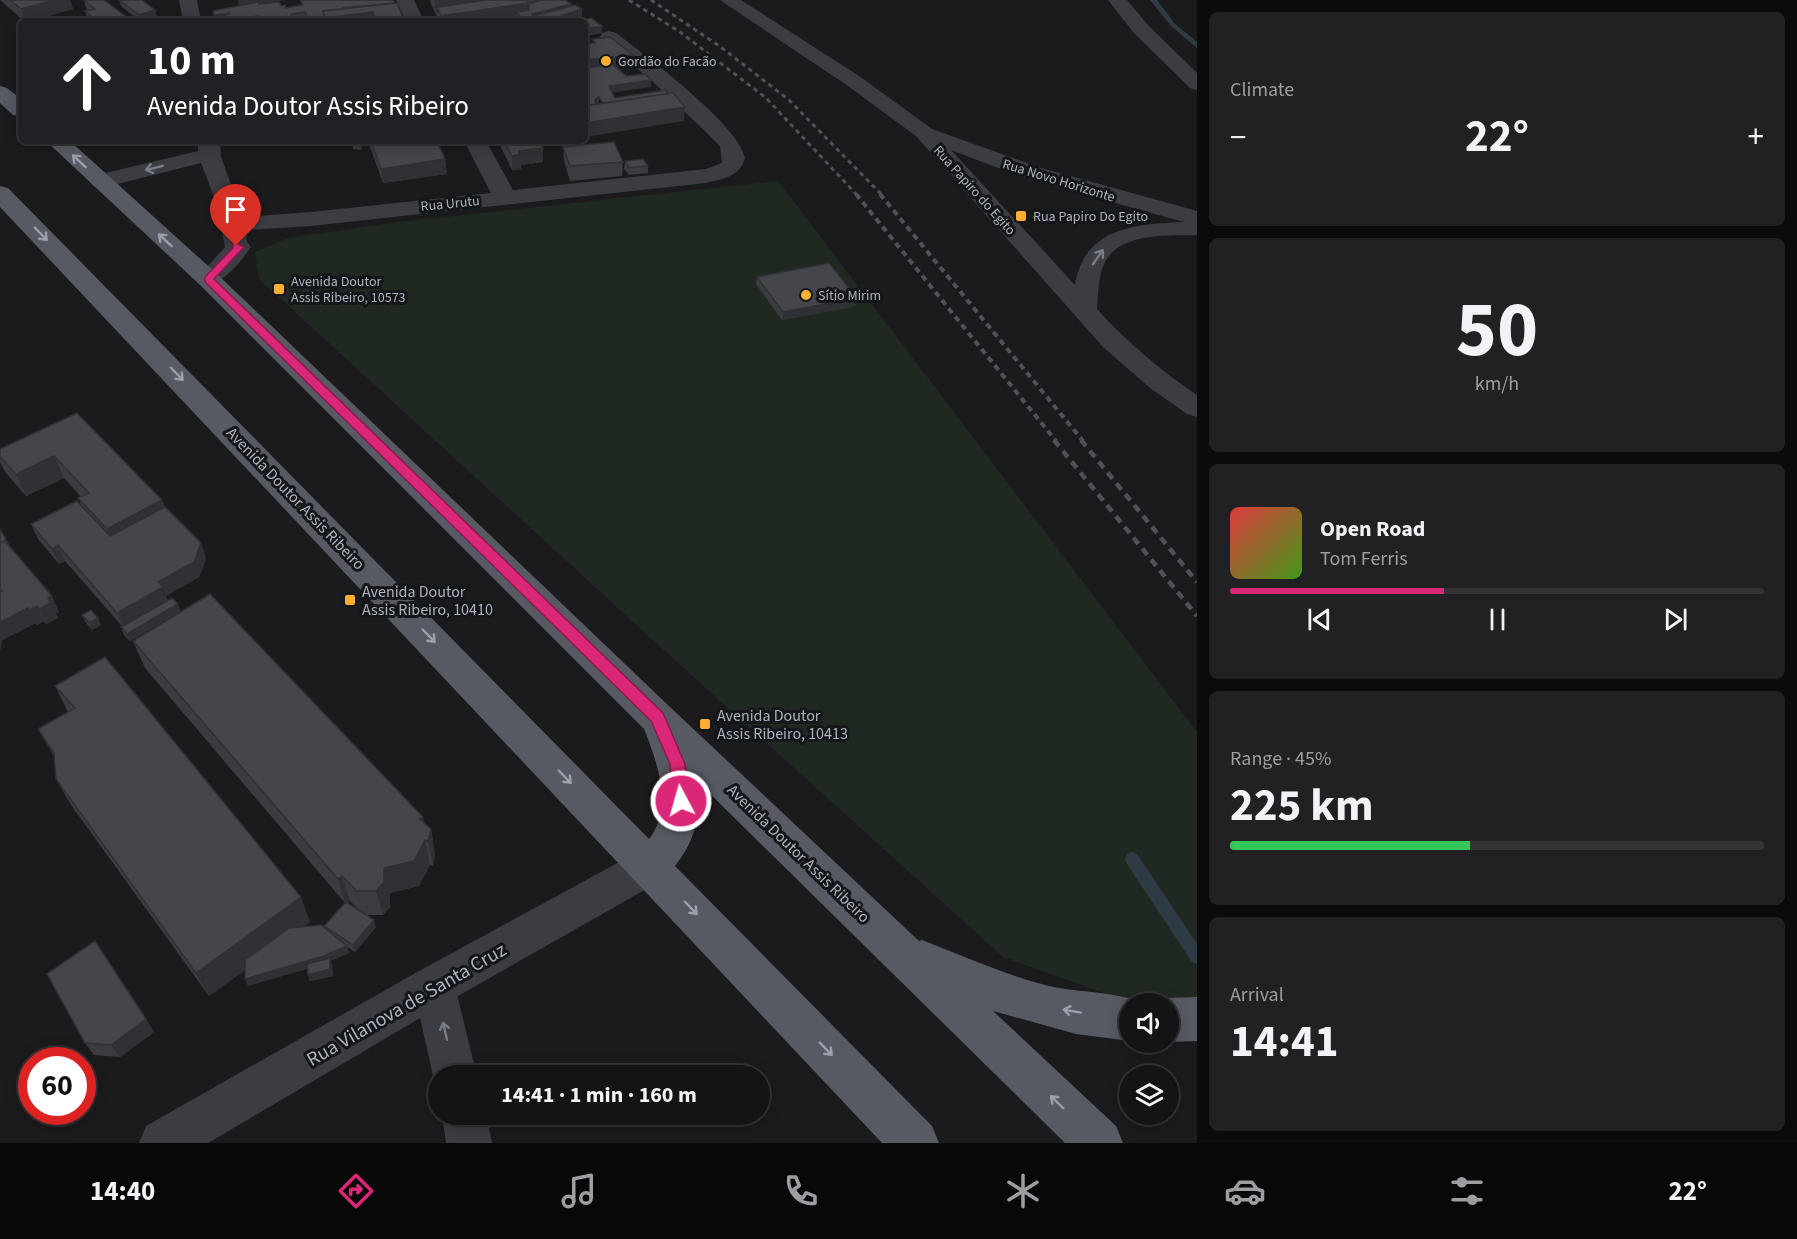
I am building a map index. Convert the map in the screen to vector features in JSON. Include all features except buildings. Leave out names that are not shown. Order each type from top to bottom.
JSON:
[{"type":"main road","points":[[0,92],[18,107]]},
{"type":"main road","name":"Avenida Doutor Assis Ribeiro","points":[[60,144],[208,279],[657,718],[1099,1143]]},
{"type":"main road","name":"Avenida Doutor Assis Ribeiro","points":[[6,208],[650,866],[915,1143]]},
{"type":"main road","points":[[650,866],[673,837],[681,801],[677,764],[657,718]]},
{"type":"main road","points":[[897,948],[969,982],[1035,1005],[1119,1018]]},
{"type":"main road","points":[[1179,1020],[1197,1020]]},
{"type":"street","points":[[188,0],[191,18]]},
{"type":"street","points":[[405,0],[414,18]]},
{"type":"street","name":"Rua Papiro do Egito","points":[[729,0],[855,82],[923,132],[1112,341],[1160,382],[1197,408]]},
{"type":"street","points":[[1118,0],[1141,29],[1197,84]]},
{"type":"street","name":"Rua Urutu","points":[[235,224],[311,219],[706,176],[722,173],[731,166],[735,160],[735,153],[730,144],[682,94],[644,62],[609,38]]},
{"type":"street","name":"Rua Novo Horizonte","points":[[923,132],[1030,172],[1197,218]]},
{"type":"street","points":[[478,144],[505,198]]},
{"type":"street","points":[[100,181],[208,148],[235,224],[236,246],[239,247],[208,279]]},
{"type":"street","points":[[1084,312],[1088,276],[1094,260],[1100,251],[1112,242],[1146,233],[1197,228]]},
{"type":"street","name":"Rua Vilanova de Santa Cruz","points":[[163,1143],[434,986],[650,866]]},
{"type":"street","points":[[434,986],[452,1065]]},
{"type":"street","points":[[466,1125],[470,1143]]},
{"type":"shaded area","name":"Sítio Mirim","points":[[778,181],[1197,732],[1197,1008],[1179,1006],[1179,993],[1119,993],[1119,998],[1003,957],[259,279],[255,252],[288,238],[398,222]]},
{"type":"waterway","points":[[1153,0],[1173,25],[1197,46]]},
{"type":"waterway","points":[[1132,859],[1197,957]]},
{"type":"railway","points":[[629,0],[680,32],[766,98],[857,195]]},
{"type":"railway","points":[[651,0],[722,48],[789,100],[882,195]]},
{"type":"railway","points":[[856,194],[1056,441]]},
{"type":"railway","points":[[880,194],[1083,441]]},
{"type":"railway","points":[[1054,440],[1197,616]]},
{"type":"railway","points":[[1081,440],[1197,582]]},
{"type":"place","name":"Gordão do Facão","points":[[606,61]]},
{"type":"place","name":"Rua Papiro Do Egito","points":[[1021,216]]},
{"type":"place","name":"Avenida Doutor Assis Ribeiro, 10573","points":[[279,289]]},
{"type":"place","name":"Sítio Mirim","points":[[806,295]]},
{"type":"place","name":"Avenida Doutor Assis Ribeiro, 10410","points":[[350,600]]},
{"type":"place","name":"Avenida Doutor Assis Ribeiro, 10413","points":[[705,724]]},
{"type":"route","points":[[236,246],[239,247],[208,279],[657,718],[677,764],[681,801]]}]
